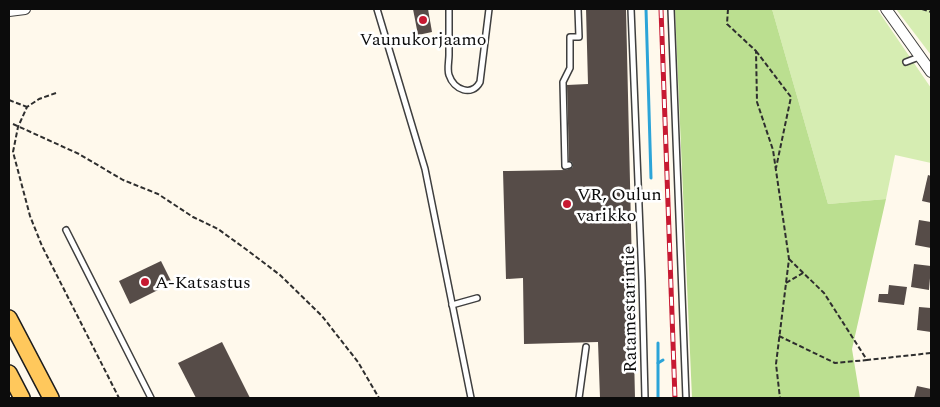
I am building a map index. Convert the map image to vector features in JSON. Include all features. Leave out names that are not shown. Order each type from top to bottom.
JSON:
[{"type":"main road","points":[[9,318],[51,398]]},
{"type":"main road","points":[[9,373],[22,398]]},
{"type":"street","points":[[9,11],[25,9]]},
{"type":"street","points":[[886,9],[931,72]]},
{"type":"lane","points":[[377,9],[425,169],[471,398]]},
{"type":"lane","points":[[449,9],[448,74],[459,88],[473,90],[477,88],[480,82],[489,9]]},
{"type":"lane","points":[[569,166],[565,166],[563,82],[570,68],[570,37],[579,37],[578,9]]},
{"type":"lane","points":[[671,9],[686,398]]},
{"type":"lane","name":"Ratamestarintie","points":[[629,10],[642,280],[645,398]]},
{"type":"lane","points":[[906,62],[919,57]]},
{"type":"lane","points":[[66,230],[151,398]]},
{"type":"lane","points":[[452,305],[477,298]]},
{"type":"lane","points":[[579,398],[586,347]]},
{"type":"path","points":[[728,9],[727,24],[756,51],[791,97],[776,170]]},
{"type":"path","points":[[922,9],[931,12]]},
{"type":"path","points":[[756,51],[757,102],[772,150],[789,259],[776,364],[780,398]]},
{"type":"path","points":[[56,93],[39,99],[27,107],[18,127],[13,152],[30,216],[42,246],[119,398]]},
{"type":"path","points":[[9,100],[27,107]]},
{"type":"path","points":[[14,124],[78,154],[123,180],[158,194],[193,217],[218,229],[280,275],[322,316],[358,362],[379,398]]},
{"type":"path","points":[[789,259],[824,293],[867,360]]},
{"type":"path","points":[[786,283],[803,273]]},
{"type":"path","points":[[779,336],[835,363],[931,353]]},
{"type":"green space","points":[[675,9],[772,9],[828,204],[886,199],[852,349],[860,398],[692,398]]},
{"type":"green space","points":[[772,9],[877,9],[931,88],[931,163],[895,155],[886,199],[828,204]]},
{"type":"green space","points":[[896,9],[931,9],[931,55]]},
{"type":"building","name":"Vaunukorjaamo","points":[[413,9],[428,9],[432,32],[418,35]]},
{"type":"building","name":"VR, Oulun varikko","points":[[586,9],[626,9],[635,398],[600,398],[598,342],[524,344],[523,278],[506,279],[503,171],[566,170],[573,167],[572,162],[569,161],[567,85],[588,84]]},
{"type":"building","points":[[928,175],[931,176],[931,203],[922,201]]},
{"type":"building","points":[[919,220],[931,222],[931,248],[915,245]]},
{"type":"building","name":"A-Katsastus","points":[[161,261],[172,283],[130,304],[119,281]]},
{"type":"building","points":[[914,264],[931,266],[929,290],[911,287]]},
{"type":"building","points":[[889,285],[907,287],[904,305],[878,302],[879,294],[888,294]]},
{"type":"building","points":[[919,307],[931,308],[931,332],[917,330]]},
{"type":"building","points":[[222,342],[250,398],[196,398],[178,363]]},
{"type":"building","points":[[917,386],[931,389],[931,398],[914,398]]},
{"type":"waterway","points":[[646,9],[651,178]]},
{"type":"waterway","points":[[658,343],[658,398]]},
{"type":"waterway","points":[[658,363],[663,360]]},
{"type":"railway","points":[[661,9],[675,398]]},
{"type":"place","name":"Vaunukorjaamo","points":[[423,20]]},
{"type":"place","name":"VR, Oulun varikko","points":[[567,204]]},
{"type":"place","name":"A-Katsastus","points":[[145,282]]}]
